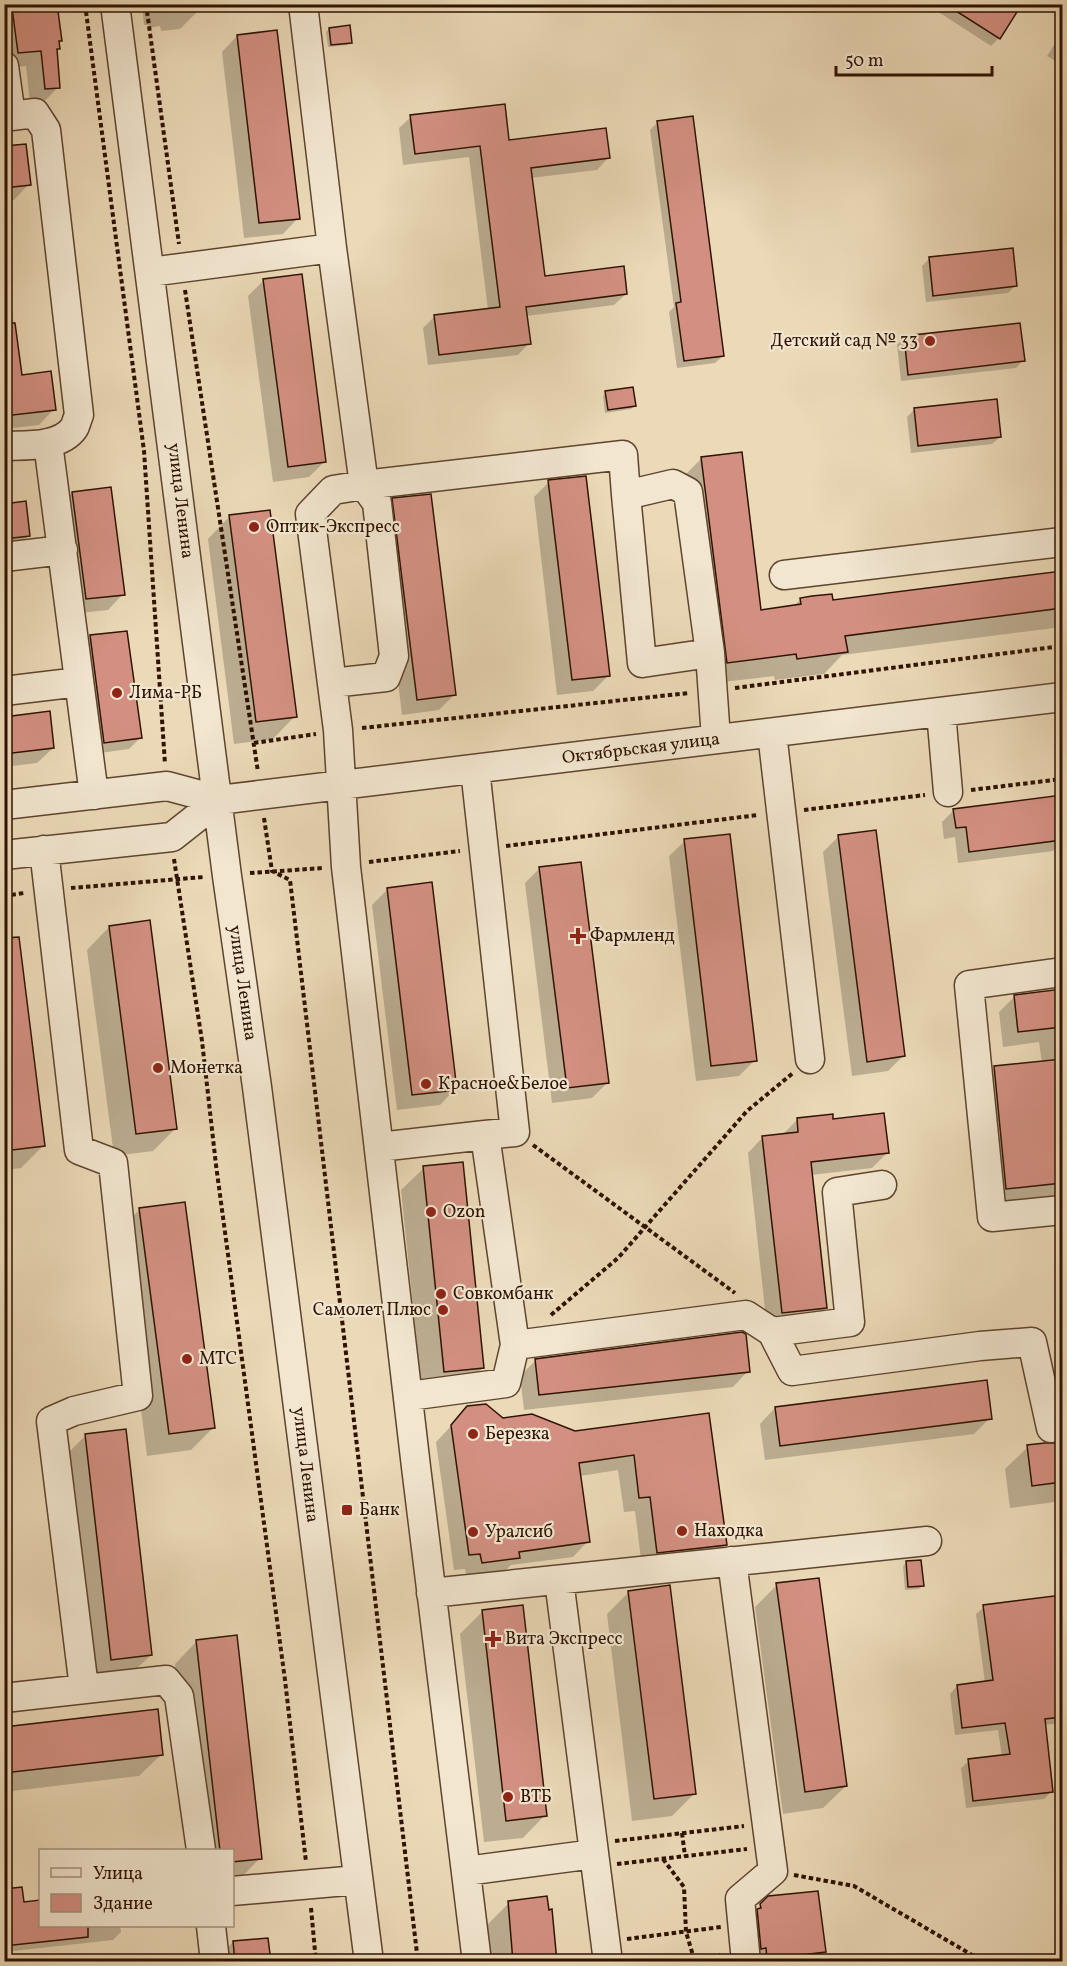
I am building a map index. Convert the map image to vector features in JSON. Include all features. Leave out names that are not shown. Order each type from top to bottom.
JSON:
[{"type":"street","name":"улица Ленина","points":[[115,4],[369,1962]]},
{"type":"street","points":[[303,4],[332,248],[364,485],[377,503],[394,656],[386,677],[332,683]]},
{"type":"street","points":[[4,66],[8,116],[35,113],[46,130],[78,415],[75,428],[65,436],[48,443],[4,447]]},
{"type":"street","points":[[150,272],[332,248]]},
{"type":"street","points":[[48,443],[94,795]]},
{"type":"street","points":[[477,1962],[431,1593],[346,867],[338,730],[310,514],[333,490],[623,455],[642,663],[710,653]]},
{"type":"street","points":[[626,495],[674,484],[688,492],[710,653],[716,739]]},
{"type":"street","points":[[784,575],[1062,542]]},
{"type":"street","points":[[4,557],[63,550]]},
{"type":"street","points":[[4,691],[79,682]]},
{"type":"street","name":"Октябрьская улица","points":[[4,805],[167,786],[219,800],[1062,697]]},
{"type":"street","points":[[941,712],[948,792]]},
{"type":"street","points":[[772,733],[810,1059]]},
{"type":"street","points":[[380,1147],[515,1132],[476,769]]},
{"type":"street","points":[[4,855],[172,837],[219,800]]},
{"type":"street","points":[[44,850],[79,1150],[113,1163],[138,1396],[74,1411],[51,1421],[84,1688]]},
{"type":"street","points":[[1062,972],[969,985],[992,1217],[1062,1210]]},
{"type":"street","points":[[409,1396],[506,1383],[514,1346],[485,1135]]},
{"type":"street","points":[[772,1332],[850,1322],[837,1192],[882,1185]]},
{"type":"street","points":[[514,1346],[746,1315],[772,1332],[792,1371],[980,1346],[1032,1342],[1051,1428],[1062,1426]]},
{"type":"street","points":[[431,1593],[927,1541]]},
{"type":"street","points":[[732,1561],[770,1847],[740,1899],[746,1962]]},
{"type":"street","points":[[559,1580],[607,1952]]},
{"type":"street","points":[[4,1698],[166,1680],[179,1696],[201,1849]]},
{"type":"street","points":[[466,1871],[594,1854]]},
{"type":"street","points":[[234,1891],[358,1880]]},
{"type":"street","points":[[211,1927],[215,1962]]},
{"type":"path","points":[[85,4],[144,452],[167,786]]},
{"type":"path","points":[[146,4],[182,268],[272,870]]},
{"type":"path","points":[[254,743],[338,730],[712,691],[1062,646]]},
{"type":"path","points":[[4,896],[272,870],[346,867],[363,863],[1062,778]]},
{"type":"path","points":[[172,837],[202,1041],[285,1680],[316,1962]]},
{"type":"path","points":[[272,870],[290,880],[418,1962]]},
{"type":"path","points":[[543,1322],[618,1258],[747,1111],[810,1059]]},
{"type":"path","points":[[515,1132],[749,1304],[746,1315]]},
{"type":"path","points":[[682,1833],[685,1856]]},
{"type":"path","points":[[594,1854],[682,1833],[770,1847],[854,1886],[984,1962]]},
{"type":"path","points":[[594,1854],[662,1859],[770,1847]]},
{"type":"path","points":[[662,1859],[684,1887],[686,1932],[695,1962]]},
{"type":"path","points":[[607,1952],[686,1932],[742,1924]]},
{"type":"path","points":[[717,1962],[742,1924]]},
{"type":"building","points":[[14,4],[57,4],[62,41],[59,41],[60,49],[57,49],[60,88],[45,89],[41,51],[18,53],[12,8],[15,8]]},
{"type":"building","points":[[945,4],[1022,4],[1000,39]]},
{"type":"building","points":[[350,25],[352,43],[331,45],[329,28]]},
{"type":"building","points":[[277,30],[300,219],[259,223],[237,35]]},
{"type":"building","points":[[505,104],[509,140],[606,128],[610,158],[531,168],[545,276],[624,266],[627,294],[526,307],[531,344],[439,355],[434,315],[500,307],[480,146],[415,154],[410,115]]},
{"type":"building","points":[[693,116],[724,356],[684,361],[676,303],[681,302],[657,121]]},
{"type":"building","points":[[26,144],[31,185],[4,188],[4,146]]},
{"type":"building","points":[[1013,248],[1017,286],[933,296],[929,257]]},
{"type":"building","points":[[302,274],[326,462],[288,467],[263,279]]},
{"type":"building","points":[[4,323],[15,323],[22,375],[51,371],[56,410],[4,416]]},
{"type":"building","points":[[1020,323],[1025,361],[908,375],[904,336]]},
{"type":"building","points":[[633,387],[636,406],[608,410],[605,391]]},
{"type":"building","points":[[997,399],[1001,437],[918,446],[914,408]]},
{"type":"building","points":[[742,452],[761,610],[801,604],[800,598],[812,596],[832,594],[833,600],[1062,571],[1062,608],[845,636],[848,652],[797,659],[796,654],[727,663],[701,457]]},
{"type":"building","points":[[586,476],[610,676],[572,680],[548,480]]},
{"type":"building","points":[[111,487],[125,595],[86,599],[72,492]]},
{"type":"building","points":[[431,494],[456,695],[417,700],[392,498]]},
{"type":"building","points":[[26,501],[30,536],[4,539],[4,504]]},
{"type":"building","points":[[270,510],[297,717],[256,722],[229,515]]},
{"type":"building","points":[[127,631],[142,738],[104,743],[90,635]]},
{"type":"building","points":[[50,711],[54,748],[4,754],[4,717]]},
{"type":"building","points":[[1062,795],[1062,840],[969,852],[966,827],[956,828],[953,809]]},
{"type":"building","points":[[876,830],[905,1056],[867,1062],[838,835]]},
{"type":"building","points":[[730,834],[757,1061],[711,1066],[684,839]]},
{"type":"building","points":[[581,862],[609,1083],[567,1088],[539,867]]},
{"type":"building","points":[[432,882],[457,1090],[412,1095],[387,888]]},
{"type":"building","points":[[150,920],[177,1129],[136,1134],[109,926]]},
{"type":"building","points":[[19,937],[45,1146],[4,1151],[4,938]]},
{"type":"building","points":[[1062,989],[1062,1027],[1018,1032],[1014,995]]},
{"type":"building","points":[[1062,1059],[1062,1183],[1006,1189],[994,1066]]},
{"type":"building","points":[[884,1113],[889,1153],[811,1162],[827,1308],[782,1313],[762,1136],[798,1132],[797,1118],[833,1114],[833,1119]]},
{"type":"building","points":[[463,1162],[484,1368],[444,1372],[423,1166]]},
{"type":"building","points":[[185,1202],[215,1428],[169,1434],[139,1208]]},
{"type":"building","points":[[742,1332],[746,1334],[750,1372],[539,1395],[535,1359]]},
{"type":"building","points":[[987,1380],[992,1419],[780,1446],[775,1407]]},
{"type":"building","points":[[486,1404],[503,1418],[532,1414],[575,1431],[709,1413],[727,1545],[657,1553],[650,1497],[639,1498],[634,1455],[579,1463],[590,1542],[519,1552],[520,1558],[482,1563],[480,1554],[469,1555],[451,1425],[467,1406]]},
{"type":"building","points":[[126,1429],[152,1655],[111,1660],[85,1434]]},
{"type":"building","points":[[1062,1443],[1062,1482],[1032,1486],[1027,1445]]},
{"type":"building","points":[[921,1560],[924,1586],[908,1587],[906,1561]]},
{"type":"building","points":[[819,1578],[847,1786],[805,1792],[776,1583]]},
{"type":"building","points":[[670,1585],[696,1794],[654,1799],[628,1591]]},
{"type":"building","points":[[1062,1595],[1062,1717],[1045,1719],[1053,1792],[973,1801],[968,1759],[1010,1754],[1005,1723],[962,1728],[957,1685],[993,1680],[983,1605]]},
{"type":"building","points":[[523,1605],[547,1816],[506,1821],[482,1610]]},
{"type":"building","points":[[237,1635],[262,1859],[234,1862],[234,1849],[220,1849],[196,1640]]},
{"type":"building","points":[[158,1709],[163,1755],[4,1773],[4,1727]]},
{"type":"building","points":[[22,1887],[24,1902],[39,1900],[39,1927],[88,1927],[88,1937],[4,1946],[4,1889]]},
{"type":"building","points":[[818,1891],[826,1952],[767,1959],[766,1948],[761,1949],[757,1909],[761,1908],[760,1904],[768,1896]]},
{"type":"building","points":[[547,1896],[549,1910],[552,1909],[557,1962],[513,1962],[508,1901]]},
{"type":"building","points":[[268,1938],[271,1962],[235,1962],[233,1941]]},
{"type":"place","name":"Детский сад № 33","points":[[930,341]]},
{"type":"place","name":"Оптик-Экспресс","points":[[254,527]]},
{"type":"place","name":"Лима-РБ","points":[[117,693]]},
{"type":"place","name":"Фармленд","points":[[578,936]]},
{"type":"place","name":"Монетка","points":[[158,1068]]},
{"type":"place","name":"Красное&Белое","points":[[426,1084]]},
{"type":"place","name":"Ozon","points":[[431,1212]]},
{"type":"place","name":"Совкомбанк","points":[[441,1294]]},
{"type":"place","name":"Самолет Плюс","points":[[443,1310]]},
{"type":"place","name":"МТС","points":[[187,1359]]},
{"type":"place","name":"Березка","points":[[473,1434]]},
{"type":"place","name":"Банк","points":[[347,1510]]},
{"type":"place","name":"Находка","points":[[682,1531]]},
{"type":"place","name":"Уралсиб","points":[[473,1532]]},
{"type":"place","name":"Вита Экспресс","points":[[493,1639]]},
{"type":"place","name":"ВТБ","points":[[508,1797]]}]
